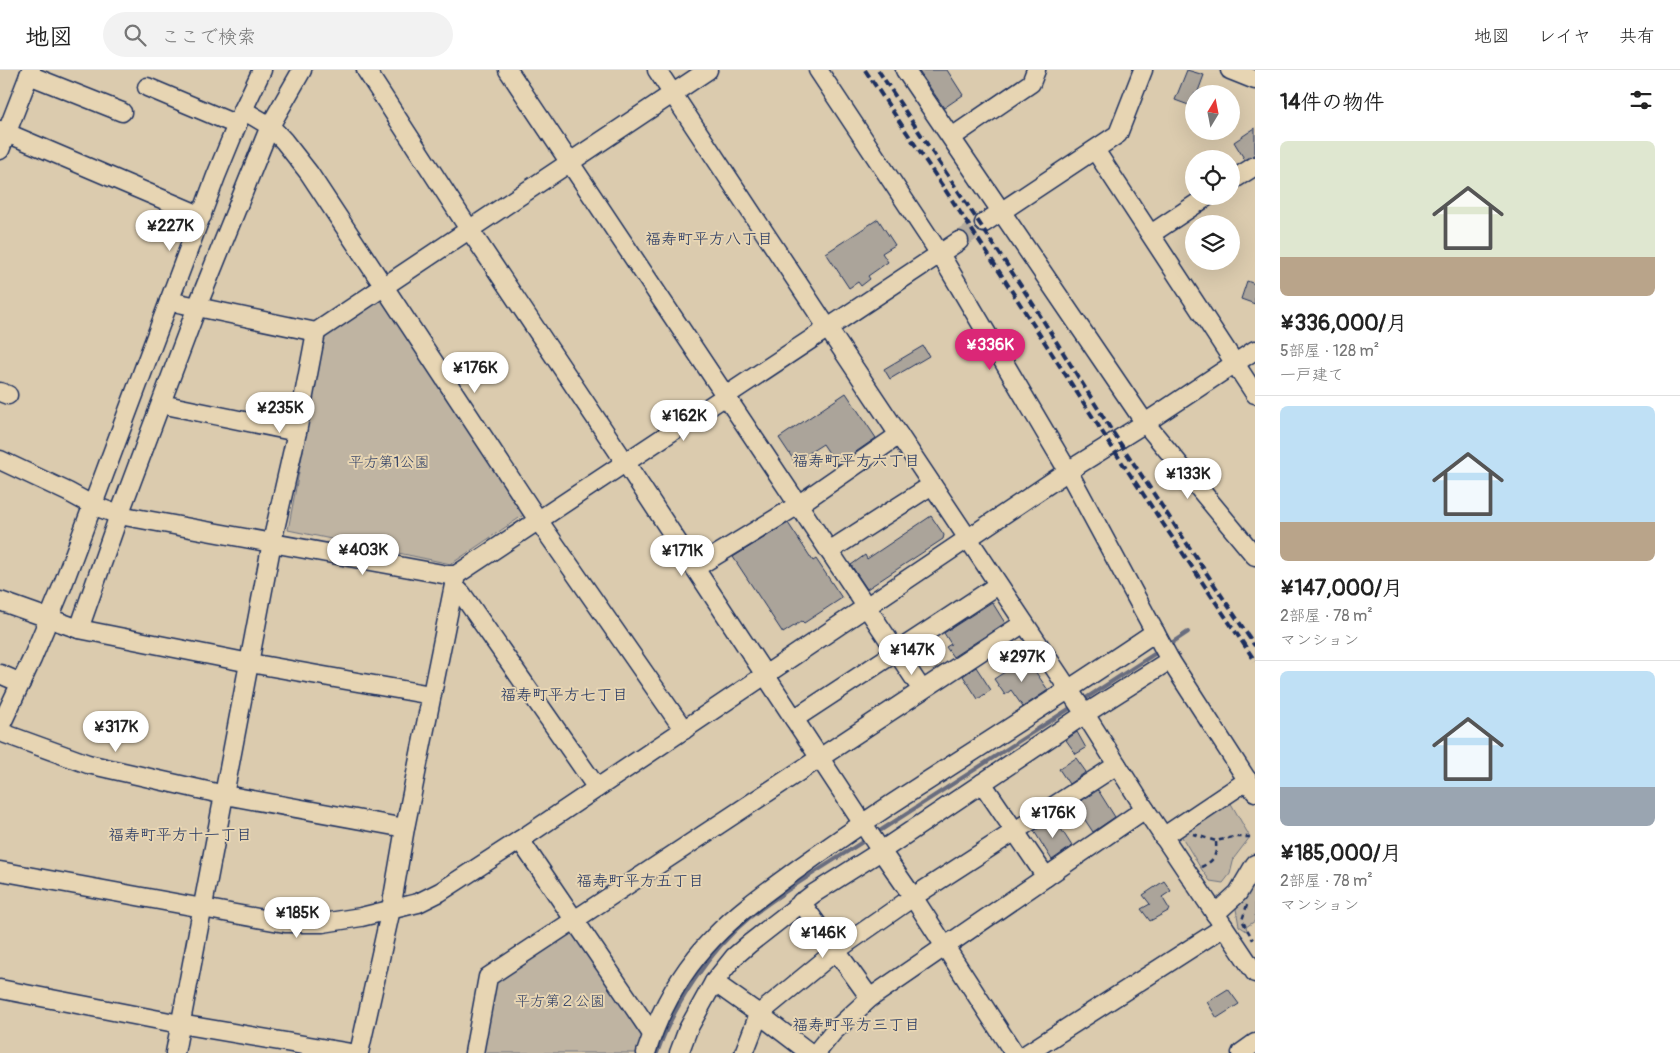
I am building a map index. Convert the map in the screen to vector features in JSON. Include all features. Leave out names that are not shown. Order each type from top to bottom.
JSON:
[{"type":"street","points":[[0,727],[62,587],[216,176],[262,70]]},
{"type":"street","points":[[79,629],[119,515],[197,307],[270,126],[302,70]]},
{"type":"street","points":[[366,70],[913,897],[1014,1053]]},
{"type":"street","points":[[508,70],[922,690]]},
{"type":"street","points":[[657,70],[826,327],[1078,703],[1163,837],[1255,973]]},
{"type":"street","points":[[175,1053],[272,542],[297,432],[316,332],[708,70]]},
{"type":"street","points":[[818,70],[940,254],[1068,471],[1163,647],[1252,786],[1163,837]]},
{"type":"street","points":[[905,70],[1145,423],[1255,556]]},
{"type":"street","points":[[952,137],[1031,83],[1036,70]]},
{"type":"street","points":[[984,223],[1118,134],[1143,70]]},
{"type":"street","points":[[1230,70],[1255,80]]},
{"type":"street","points":[[0,150],[3,131],[30,72],[122,112]]},
{"type":"street","points":[[147,87],[270,126],[284,141],[308,173],[384,286],[538,520],[684,730]]},
{"type":"street","points":[[3,131],[202,216]]},
{"type":"street","points":[[1095,150],[1255,394]]},
{"type":"street","points":[[1240,175],[1255,166]]},
{"type":"street","points":[[1151,234],[1194,205]]},
{"type":"street","points":[[359,1053],[391,909],[405,828],[455,580],[538,520],[826,327],[959,241]]},
{"type":"street","points":[[169,301],[316,332]]},
{"type":"street","points":[[0,871],[285,923],[323,923],[361,917],[418,903],[440,892],[520,840],[1068,471],[1145,423],[1255,350]]},
{"type":"street","points":[[161,404],[297,432]]},
{"type":"street","points":[[695,568],[798,505],[899,436]]},
{"type":"street","points":[[0,460],[92,505],[119,515],[448,575],[455,580],[462,594],[597,788]]},
{"type":"street","points":[[829,551],[932,485]]},
{"type":"street","points":[[794,719],[998,585]]},
{"type":"street","points":[[0,601],[79,629],[250,663],[431,695]]},
{"type":"street","points":[[474,1053],[488,977],[1024,623]]},
{"type":"street","points":[[646,1053],[652,1034],[669,997],[683,975],[713,938],[742,909],[865,826],[1078,703],[1163,647]]},
{"type":"street","points":[[679,1053],[688,1029],[714,982],[734,957],[801,902],[879,848],[982,783],[1078,703],[1163,647]]},
{"type":"street","points":[[0,674],[21,683]]},
{"type":"street","points":[[0,732],[88,764],[225,795],[405,828]]},
{"type":"street","points":[[744,1053],[759,1014],[837,950],[913,897],[1117,765]]},
{"type":"street","points":[[982,783],[1046,877]]},
{"type":"street","points":[[816,1053],[833,1032],[870,998],[1145,809]]},
{"type":"street","points":[[520,840],[576,919],[652,1034]]},
{"type":"street","points":[[1028,1053],[1220,920],[1255,864]]},
{"type":"street","points":[[801,902],[870,998]]},
{"type":"street","points":[[714,982],[810,1053]]},
{"type":"street","points":[[0,989],[180,1024],[351,1053]]},
{"type":"street","points":[[1241,1053],[1255,1043]]},
{"type":"path","points":[[1190,834],[1216,841],[1232,837],[1250,837]]},
{"type":"path","points":[[1200,867],[1215,858],[1217,851],[1216,841]]},
{"type":"path","points":[[1249,901],[1242,920],[1253,940]]},
{"type":"green space","name":"平方第1公園","points":[[383,295],[528,512],[451,564],[288,530],[325,335]]},
{"type":"green space","points":[[1229,800],[1250,837],[1234,858],[1230,874],[1223,883],[1210,881],[1179,832]]},
{"type":"green space","points":[[1255,870],[1255,921],[1246,927],[1248,932],[1239,926],[1236,909]]},
{"type":"green space","name":"平方第２公園","points":[[574,929],[647,1034],[640,1053],[482,1053],[496,980]]},
{"type":"building","points":[[918,70],[947,70],[963,95],[944,108]]},
{"type":"building","points":[[1187,70],[1204,75],[1200,85],[1185,85],[1185,104],[1175,100]]},
{"type":"building","points":[[1255,128],[1255,155],[1245,160],[1234,142],[1240,140],[1240,138]]},
{"type":"building","points":[[878,219],[895,245],[882,253],[888,262],[868,276],[870,279],[861,286],[858,282],[849,288],[826,253]]},
{"type":"building","points":[[1247,281],[1255,284],[1255,304],[1241,299]]},
{"type":"building","points":[[923,346],[929,356],[890,379],[884,369]]},
{"type":"building","points":[[846,393],[876,438],[837,465],[823,444],[795,462],[779,438]]},
{"type":"building","points":[[931,516],[944,535],[943,539],[867,589],[851,565],[865,555],[867,559]]},
{"type":"building","points":[[788,523],[813,561],[816,559],[842,598],[804,623],[802,621],[783,633],[733,557]]},
{"type":"building","points":[[992,602],[1005,623],[953,657],[946,647],[951,644],[944,633]]},
{"type":"building","points":[[1026,658],[1048,690],[1023,707],[1011,690],[1005,695],[994,679]]},
{"type":"building","points":[[976,667],[991,690],[978,699],[963,676]]},
{"type":"building","points":[[1077,732],[1086,748],[1076,754],[1066,740]]},
{"type":"building","points":[[1076,758],[1086,772],[1069,784],[1059,769]]},
{"type":"building","points":[[1098,790],[1115,817],[1093,832],[1075,805]]},
{"type":"building","points":[[1054,818],[1072,846],[1052,860],[1034,831]]},
{"type":"building","points":[[1164,881],[1171,891],[1162,897],[1170,910],[1150,921],[1141,909],[1150,904],[1143,895]]},
{"type":"building","points":[[1228,989],[1239,1004],[1217,1018],[1207,1002]]},
{"type":"waterway","points":[[1167,646],[1188,632]]},
{"type":"waterway","points":[[1083,700],[1159,651]]},
{"type":"waterway","points":[[875,834],[1075,705]]},
{"type":"waterway","points":[[657,1053],[673,1016],[694,980],[734,931],[777,897],[867,839]]},
{"type":"tunnel","points":[[959,241],[984,223]]},
{"type":"railway","points":[[865,70],[986,251],[1121,461],[1255,661]]},
{"type":"railway","points":[[878,70],[1031,301],[1110,428],[1255,646]]},
{"type":"district","name":"福寿町平方八丁目","points":[[709,238]]},
{"type":"district","name":"福寿町平方六丁目","points":[[856,460]]},
{"type":"district","name":"福寿町平方七丁目","points":[[564,694]]},
{"type":"district","name":"福寿町平方十一丁目","points":[[180,834]]},
{"type":"district","name":"福寿町平方五丁目","points":[[640,880]]},
{"type":"district","name":"福寿町平方三丁目","points":[[856,1024]]}]
